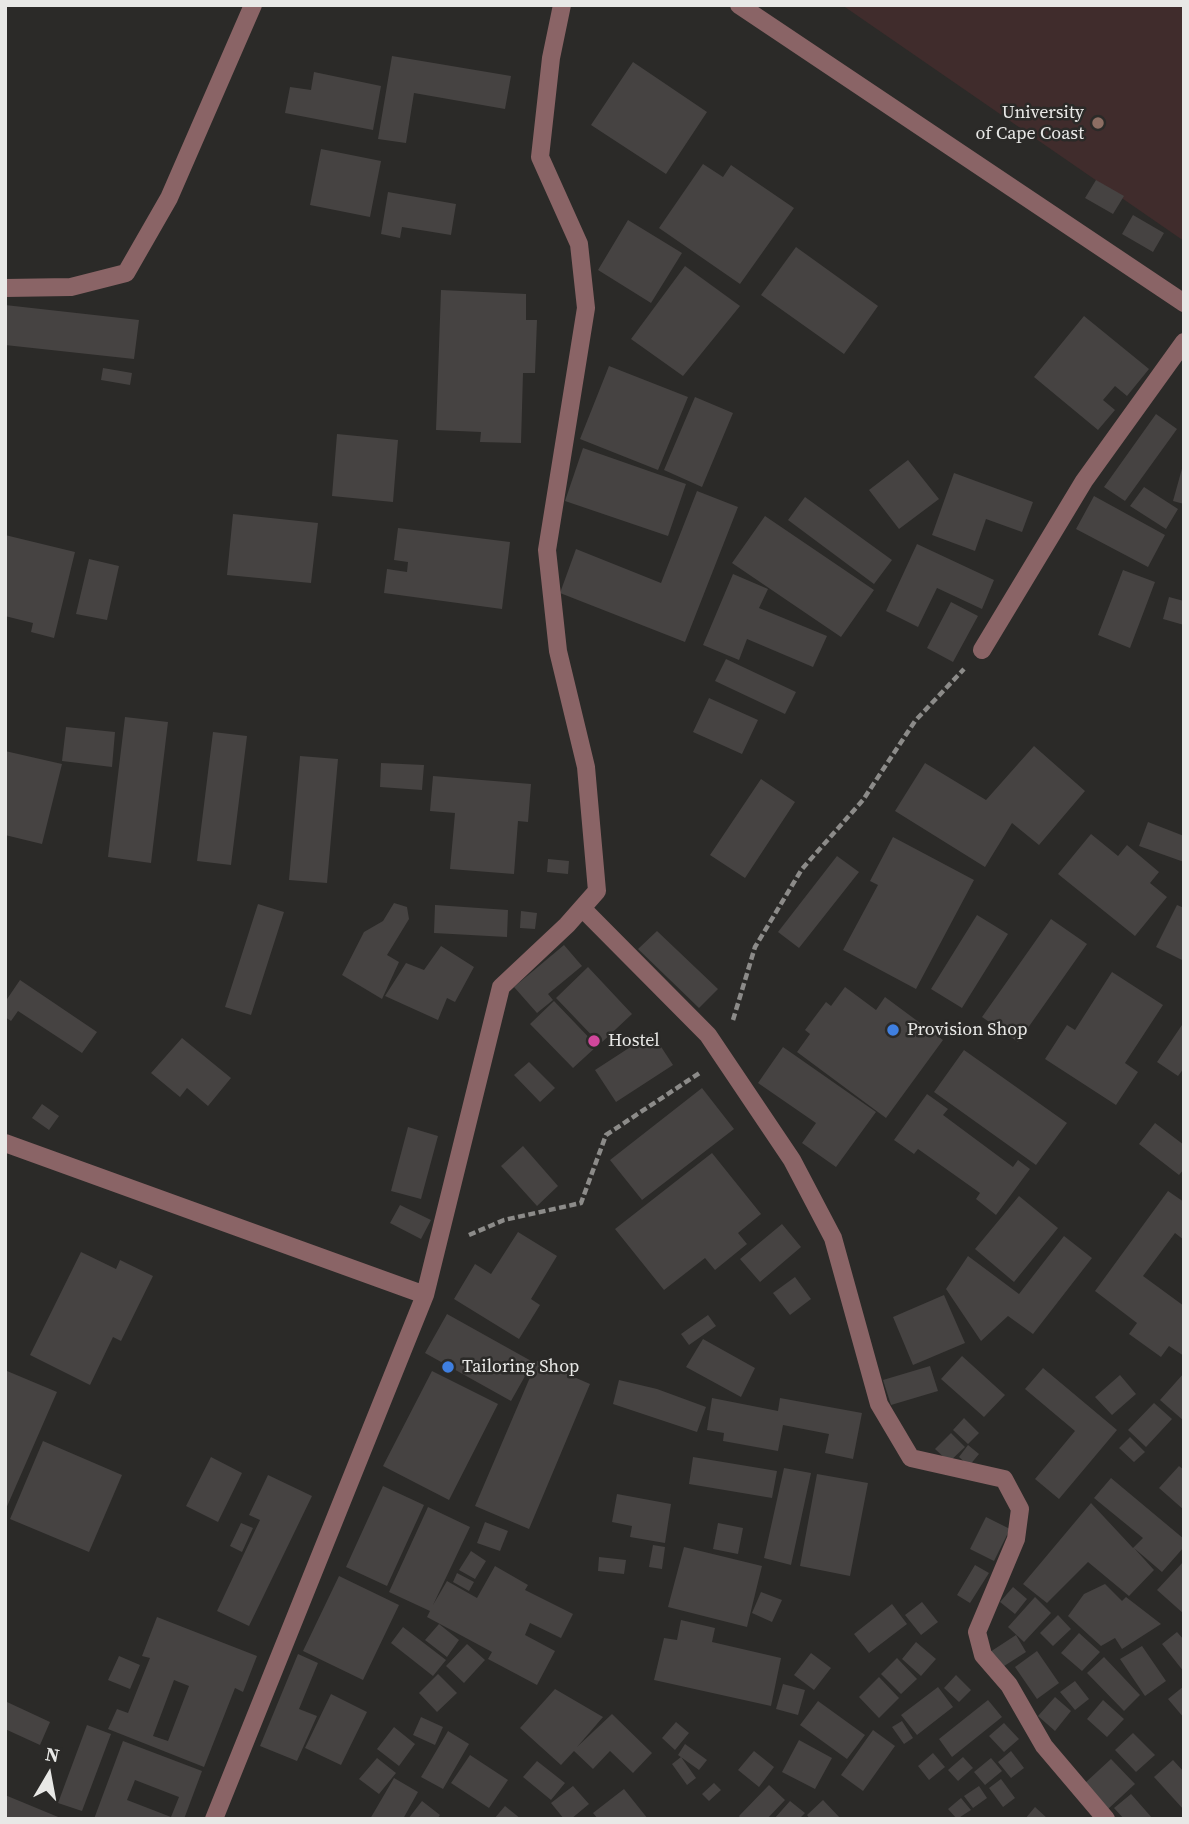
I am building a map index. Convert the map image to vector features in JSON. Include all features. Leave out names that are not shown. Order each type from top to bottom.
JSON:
[{"type":"street","points":[[5,288],[71,287],[126,273],[169,198],[253,5]]},
{"type":"street","points":[[214,1819],[425,1295],[501,987],[597,891],[586,767],[558,651],[547,550],[586,308],[579,244],[540,157],[551,58],[562,5]]},
{"type":"street","points":[[739,5],[1184,303]]},
{"type":"street","points":[[982,650],[1084,481],[1184,342]]},
{"type":"street","points":[[582,908],[708,1035],[792,1160],[833,1238],[879,1404],[911,1458],[1004,1479],[1020,1509],[1016,1539],[977,1632],[983,1655],[1009,1685],[1044,1746],[1106,1819]]},
{"type":"street","points":[[5,1143],[425,1295]]},
{"type":"path","points":[[436,1249],[504,1220],[581,1203],[606,1135],[722,1057],[755,947],[802,869],[863,800],[915,721],[982,650]]},
{"type":"shaded area","name":"University of Cape Coast","points":[[842,5],[1184,5],[1184,241]]},
{"type":"building","points":[[392,56],[511,76],[505,109],[414,93],[406,143],[378,139]]},
{"type":"building","points":[[633,62],[707,112],[666,174],[591,125]]},
{"type":"building","points":[[314,72],[381,86],[373,130],[285,113],[290,87],[311,90]]},
{"type":"building","points":[[321,149],[381,161],[370,217],[310,205]]},
{"type":"building","points":[[703,164],[723,177],[731,165],[794,208],[740,284],[659,228]]},
{"type":"building","points":[[1096,180],[1124,196],[1113,214],[1085,198]]},
{"type":"building","points":[[388,192],[456,204],[451,235],[402,227],[400,238],[381,234]]},
{"type":"building","points":[[1133,215],[1164,233],[1153,252],[1122,234]]},
{"type":"building","points":[[628,220],[682,253],[651,303],[598,270]]},
{"type":"building","points":[[796,247],[878,306],[844,354],[761,295]]},
{"type":"building","points":[[685,266],[740,306],[683,376],[631,339]]},
{"type":"building","points":[[441,290],[526,294],[526,320],[537,320],[535,373],[523,373],[521,443],[480,442],[481,432],[436,430]]},
{"type":"building","points":[[5,305],[139,320],[134,359],[5,345]]},
{"type":"building","points":[[1084,316],[1149,369],[1127,396],[1115,386],[1103,400],[1115,410],[1098,430],[1034,377]]},
{"type":"building","points":[[609,366],[688,397],[658,470],[580,439]]},
{"type":"building","points":[[103,368],[132,373],[130,385],[101,380]]},
{"type":"building","points":[[695,397],[733,413],[702,487],[664,470]]},
{"type":"building","points":[[1156,414],[1177,429],[1125,501],[1104,487]]},
{"type":"building","points":[[337,434],[398,440],[393,502],[332,496]]},
{"type":"building","points":[[583,448],[686,484],[668,536],[565,501]]},
{"type":"building","points":[[908,460],[939,499],[899,529],[869,490]]},
{"type":"building","points":[[1184,465],[1184,504],[1173,501]]},
{"type":"building","points":[[954,473],[1033,502],[1022,532],[986,519],[975,551],[932,535]]},
{"type":"building","points":[[1144,487],[1178,509],[1166,529],[1130,506]]},
{"type":"building","points":[[697,491],[738,507],[685,642],[560,593],[576,549],[661,583]]},
{"type":"building","points":[[1094,496],[1165,535],[1148,567],[1076,529]]},
{"type":"building","points":[[805,497],[892,560],[874,584],[788,520]]},
{"type":"building","points":[[233,514],[318,523],[311,583],[227,575]]},
{"type":"building","points":[[765,516],[874,590],[841,637],[732,563]]},
{"type":"building","points":[[398,528],[510,542],[502,609],[384,593],[387,569],[407,572],[408,562],[394,560]]},
{"type":"building","points":[[5,535],[75,552],[54,638],[31,632],[33,623],[5,616]]},
{"type":"building","points":[[917,544],[994,580],[982,609],[937,588],[918,627],[886,611]]},
{"type":"building","points":[[89,559],[119,566],[107,620],[76,614]]},
{"type":"building","points":[[1123,570],[1155,582],[1130,648],[1098,635]]},
{"type":"building","points":[[733,574],[768,589],[759,608],[827,636],[813,667],[747,639],[739,660],[703,645]]},
{"type":"building","points":[[1169,597],[1184,601],[1184,625],[1163,619]]},
{"type":"building","points":[[951,602],[978,616],[953,662],[927,648]]},
{"type":"building","points":[[726,659],[796,692],[785,714],[715,681]]},
{"type":"building","points":[[709,698],[758,720],[742,754],[693,732]]},
{"type":"building","points":[[125,717],[168,722],[151,863],[108,857]]},
{"type":"building","points":[[66,727],[115,732],[112,767],[62,761]]},
{"type":"building","points":[[213,732],[247,736],[231,865],[197,861]]},
{"type":"building","points":[[1034,746],[1085,791],[1039,845],[1012,823],[985,867],[895,811],[925,763],[986,800]]},
{"type":"building","points":[[5,751],[62,764],[42,844],[5,835]]},
{"type":"building","points":[[300,756],[338,759],[327,883],[289,880]]},
{"type":"building","points":[[381,763],[424,765],[422,790],[380,787]]},
{"type":"building","points":[[433,776],[531,784],[528,822],[518,821],[514,874],[450,869],[455,813],[430,811]]},
{"type":"building","points":[[761,779],[795,802],[745,878],[710,855]]},
{"type":"building","points":[[1148,822],[1184,836],[1184,862],[1139,846]]},
{"type":"building","points":[[1091,834],[1118,856],[1127,845],[1159,872],[1150,883],[1167,897],[1135,936],[1058,874]]},
{"type":"building","points":[[893,837],[974,880],[916,989],[843,950],[878,885],[870,881]]},
{"type":"building","points":[[837,856],[859,872],[799,948],[778,932]]},
{"type":"building","points":[[548,859],[569,861],[568,874],[547,872]]},
{"type":"building","points":[[394,903],[407,907],[409,919],[387,955],[399,962],[382,999],[342,975],[364,932],[383,921]]},
{"type":"building","points":[[258,904],[284,912],[251,1015],[225,1007]]},
{"type":"building","points":[[435,905],[508,910],[507,937],[434,933]]},
{"type":"building","points":[[1177,905],[1184,908],[1184,961],[1156,947]]},
{"type":"building","points":[[521,911],[537,913],[535,929],[520,928]]},
{"type":"building","points":[[977,915],[1008,934],[962,1008],[931,989]]},
{"type":"building","points":[[1051,919],[1087,944],[1018,1042],[982,1017]]},
{"type":"building","points":[[657,931],[718,989],[699,1008],[638,949]]},
{"type":"building","points":[[564,945],[582,966],[548,994],[553,1000],[537,1013],[514,987]]},
{"type":"building","points":[[441,946],[474,967],[455,1002],[447,998],[438,1020],[385,996],[406,963],[424,970]]},
{"type":"building","points":[[588,967],[632,1014],[600,1044],[556,998]]},
{"type":"building","points":[[1112,972],[1163,1005],[1125,1063],[1138,1072],[1116,1105],[1045,1059],[1067,1025],[1075,1030]]},
{"type":"building","points":[[20,980],[97,1032],[82,1053],[18,1011],[11,1021],[5,1017],[5,1002]]},
{"type":"building","points":[[845,987],[876,1010],[885,997],[943,1040],[886,1118],[797,1052],[810,1034],[805,1030],[826,1002],[831,1006]]},
{"type":"building","points":[[554,1001],[597,1046],[573,1068],[530,1024]]},
{"type":"building","points":[[1184,1022],[1184,1068],[1178,1076],[1157,1062]]},
{"type":"building","points":[[652,1033],[673,1065],[616,1102],[595,1070]]},
{"type":"building","points":[[182,1038],[231,1078],[208,1106],[187,1088],[180,1097],[151,1073]]},
{"type":"building","points":[[783,1047],[876,1112],[836,1167],[802,1143],[816,1123],[758,1083]]},
{"type":"building","points":[[964,1050],[1067,1123],[1036,1165],[934,1092]]},
{"type":"building","points":[[529,1062],[555,1088],[540,1102],[514,1075]]},
{"type":"building","points":[[702,1088],[734,1129],[642,1200],[610,1160]]},
{"type":"building","points":[[927,1094],[948,1109],[943,1115],[1013,1167],[1018,1160],[1030,1169],[996,1215],[976,1199],[980,1193],[918,1149],[914,1154],[894,1140]]},
{"type":"building","points":[[42,1104],[59,1116],[49,1130],[32,1118]]},
{"type":"building","points":[[1155,1123],[1184,1145],[1184,1169],[1179,1175],[1139,1144]]},
{"type":"building","points":[[408,1127],[438,1136],[421,1199],[391,1191]]},
{"type":"building","points":[[523,1146],[558,1186],[537,1206],[501,1166]]},
{"type":"building","points":[[712,1153],[761,1214],[738,1233],[747,1244],[715,1270],[705,1258],[664,1290],[615,1229]]},
{"type":"building","points":[[1168,1191],[1184,1202],[1184,1240],[1175,1233],[1143,1276],[1184,1306],[1184,1356],[1169,1346],[1161,1357],[1129,1334],[1137,1323],[1095,1291]]},
{"type":"building","points":[[1019,1196],[1058,1228],[1014,1282],[975,1249]]},
{"type":"building","points":[[400,1205],[431,1220],[421,1239],[390,1223]]},
{"type":"building","points":[[782,1224],[801,1247],[760,1282],[740,1259]]},
{"type":"building","points":[[518,1232],[557,1256],[531,1299],[540,1305],[519,1339],[454,1299],[475,1264],[491,1274]]},
{"type":"building","points":[[1064,1236],[1092,1258],[1033,1334],[1008,1316],[981,1341],[946,1289],[968,1256],[1019,1294]]},
{"type":"building","points":[[81,1252],[116,1269],[120,1260],[153,1276],[121,1341],[113,1337],[90,1385],[30,1355]]},
{"type":"building","points":[[795,1277],[811,1299],[790,1315],[773,1293]]},
{"type":"building","points":[[944,1295],[965,1343],[913,1365],[893,1317]]},
{"type":"building","points":[[447,1314],[533,1362],[511,1401],[425,1353]]},
{"type":"building","points":[[708,1315],[716,1326],[689,1345],[681,1334]]},
{"type":"building","points":[[703,1339],[755,1368],[741,1397],[686,1367]]},
{"type":"building","points":[[962,1356],[1005,1395],[984,1417],[941,1379]]},
{"type":"building","points":[[537,1361],[590,1384],[529,1529],[475,1506]]},
{"type":"building","points":[[930,1366],[938,1391],[891,1405],[883,1380]]},
{"type":"building","points":[[1043,1368],[1117,1430],[1059,1499],[1035,1479],[1075,1431],[1025,1389]]},
{"type":"building","points":[[7,1371],[57,1392],[5,1511],[5,1375]]},
{"type":"building","points":[[432,1371],[498,1404],[449,1500],[383,1466]]},
{"type":"building","points":[[1184,1373],[1184,1421],[1160,1400]]},
{"type":"building","points":[[1120,1375],[1136,1394],[1112,1415],[1095,1397]]},
{"type":"building","points":[[619,1380],[657,1389],[706,1407],[697,1432],[613,1404]]},
{"type":"building","points":[[712,1398],[778,1411],[780,1398],[862,1413],[853,1459],[825,1453],[829,1434],[783,1425],[778,1451],[723,1441],[724,1433],[707,1430]]},
{"type":"building","points":[[1154,1403],[1172,1419],[1146,1447],[1128,1430]]},
{"type":"building","points":[[964,1418],[979,1433],[968,1444],[953,1430]]},
{"type":"building","points":[[951,1433],[965,1447],[949,1462],[935,1449]]},
{"type":"building","points":[[1130,1437],[1145,1452],[1134,1462],[1119,1448]]},
{"type":"building","points":[[43,1441],[122,1475],[89,1552],[10,1519]]},
{"type":"building","points":[[968,1445],[979,1454],[969,1466],[959,1457]]},
{"type":"building","points":[[211,1457],[242,1473],[218,1522],[186,1506]]},
{"type":"building","points":[[693,1457],[777,1471],[772,1498],[689,1484]]},
{"type":"building","points":[[1179,1466],[1184,1470],[1184,1510],[1159,1488]]},
{"type":"building","points":[[784,1468],[811,1473],[791,1565],[764,1558]]},
{"type":"building","points":[[817,1474],[868,1483],[850,1576],[800,1566]]},
{"type":"building","points":[[268,1475],[312,1496],[249,1626],[217,1611],[260,1520],[249,1515]]},
{"type":"building","points":[[1111,1478],[1184,1539],[1184,1547],[1162,1572],[1134,1548],[1154,1570],[1129,1596],[1088,1562],[1047,1603],[1023,1584],[1091,1503],[1133,1548],[1143,1538],[1094,1498]]},
{"type":"building","points":[[383,1486],[424,1505],[387,1586],[346,1567]]},
{"type":"building","points":[[617,1494],[671,1504],[665,1543],[630,1537],[632,1526],[612,1522]]},
{"type":"building","points":[[428,1507],[470,1527],[433,1605],[447,1581],[477,1598],[495,1566],[528,1585],[525,1590],[573,1614],[561,1638],[530,1623],[525,1635],[555,1651],[537,1685],[488,1659],[492,1652],[427,1617],[430,1611],[389,1592]]},
{"type":"building","points":[[986,1517],[1010,1529],[994,1561],[970,1549]]},
{"type":"building","points":[[485,1522],[508,1531],[500,1551],[477,1543]]},
{"type":"building","points":[[241,1523],[253,1528],[242,1552],[230,1546]]},
{"type":"building","points":[[718,1523],[743,1528],[738,1554],[713,1549]]},
{"type":"building","points":[[653,1545],[665,1547],[662,1569],[649,1567]]},
{"type":"building","points":[[684,1547],[762,1566],[747,1627],[668,1607]]},
{"type":"building","points":[[471,1551],[486,1561],[475,1579],[459,1570]]},
{"type":"building","points":[[599,1557],[626,1560],[624,1574],[598,1571]]},
{"type":"building","points":[[1184,1561],[1184,1614],[1157,1590]]},
{"type":"building","points":[[975,1565],[989,1573],[970,1603],[957,1595]]},
{"type":"building","points":[[457,1573],[474,1582],[469,1591],[453,1582]]},
{"type":"building","points":[[339,1576],[399,1605],[363,1680],[303,1651]]},
{"type":"building","points":[[1105,1584],[1122,1601],[1126,1597],[1161,1624],[1122,1649],[1115,1638],[1101,1646],[1068,1616],[1084,1594]]},
{"type":"building","points":[[1013,1587],[1027,1599],[1015,1614],[1000,1602]]},
{"type":"building","points":[[761,1592],[782,1600],[772,1622],[752,1613]]},
{"type":"building","points":[[1035,1597],[1051,1613],[1024,1642],[1008,1627]]},
{"type":"building","points":[[922,1602],[938,1622],[921,1635],[905,1615]]},
{"type":"building","points":[[892,1604],[907,1624],[869,1653],[854,1634]]},
{"type":"building","points":[[1058,1615],[1071,1629],[1053,1646],[1040,1633]]},
{"type":"building","points":[[157,1617],[257,1656],[243,1692],[235,1688],[204,1767],[108,1729],[117,1709],[128,1713],[150,1658],[142,1656]],"holes":[[[174,1680],[189,1686],[168,1741],[153,1736]]]},
{"type":"building","points":[[681,1620],[715,1628],[712,1642],[781,1658],[771,1706],[654,1680],[664,1638],[677,1640]]},
{"type":"building","points":[[439,1624],[459,1640],[447,1657],[425,1640]]},
{"type":"building","points":[[403,1627],[446,1660],[433,1676],[391,1643]]},
{"type":"building","points":[[1177,1632],[1184,1640],[1184,1672],[1162,1644]]},
{"type":"building","points":[[1079,1633],[1100,1652],[1082,1671],[1061,1653]]},
{"type":"building","points":[[1016,1635],[1026,1652],[1001,1668],[990,1652]]},
{"type":"building","points":[[916,1642],[936,1659],[921,1676],[902,1659]]},
{"type":"building","points":[[467,1644],[485,1660],[464,1683],[446,1666]]},
{"type":"building","points":[[1142,1646],[1166,1681],[1145,1696],[1120,1659]]},
{"type":"building","points":[[1037,1651],[1059,1683],[1037,1699],[1015,1667]]},
{"type":"building","points":[[811,1653],[831,1668],[814,1690],[794,1675]]},
{"type":"building","points":[[298,1654],[318,1663],[299,1709],[317,1716],[297,1761],[260,1746]]},
{"type":"building","points":[[119,1656],[140,1665],[130,1689],[108,1680]]},
{"type":"building","points":[[1104,1657],[1140,1695],[1124,1711],[1087,1673]]},
{"type":"building","points":[[897,1658],[917,1679],[901,1694],[881,1674]]},
{"type":"building","points":[[438,1674],[457,1693],[437,1712],[419,1693]]},
{"type":"building","points":[[956,1675],[971,1690],[959,1702],[944,1688]]},
{"type":"building","points":[[879,1677],[899,1698],[879,1718],[859,1697]]},
{"type":"building","points":[[1075,1681],[1089,1699],[1075,1710],[1060,1692]]},
{"type":"building","points":[[783,1684],[805,1690],[798,1715],[776,1709]]},
{"type":"building","points":[[1184,1686],[1184,1718],[1168,1699]]},
{"type":"building","points":[[938,1687],[953,1707],[917,1735],[901,1715]]},
{"type":"building","points":[[555,1689],[603,1717],[577,1747],[612,1714],[652,1753],[633,1773],[610,1751],[593,1769],[574,1751],[561,1765],[520,1728]]},
{"type":"building","points":[[331,1694],[367,1712],[341,1765],[305,1748]]},
{"type":"building","points":[[1055,1697],[1071,1711],[1055,1731],[1038,1716]]},
{"type":"building","points":[[988,1700],[1002,1717],[952,1757],[939,1739]]},
{"type":"building","points":[[1103,1700],[1124,1719],[1107,1737],[1087,1719]]},
{"type":"building","points":[[818,1701],[865,1735],[847,1759],[800,1725]]},
{"type":"building","points":[[7,1702],[50,1722],[40,1745],[5,1729]]},
{"type":"building","points":[[421,1717],[443,1727],[435,1745],[413,1735]]},
{"type":"building","points":[[902,1721],[913,1738],[904,1744],[892,1727]]},
{"type":"building","points":[[676,1722],[689,1733],[675,1750],[662,1738]]},
{"type":"building","points":[[1004,1723],[1019,1739],[1004,1752],[989,1736]]},
{"type":"building","points":[[87,1725],[111,1734],[82,1811],[58,1803]]},
{"type":"building","points":[[394,1727],[415,1744],[399,1766],[377,1749]]},
{"type":"building","points":[[873,1730],[895,1746],[863,1791],[841,1775]]},
{"type":"building","points":[[448,1731],[469,1744],[443,1789],[421,1777]]},
{"type":"building","points":[[1133,1733],[1155,1755],[1136,1772],[1115,1750]]},
{"type":"building","points":[[799,1740],[832,1758],[815,1789],[782,1772]]},
{"type":"building","points":[[123,1741],[202,1771],[184,1819],[94,1819]],"holes":[[[135,1780],[179,1797],[171,1817],[127,1800]]]},
{"type":"building","points":[[685,1744],[707,1760],[699,1770],[678,1755]]},
{"type":"building","points":[[754,1751],[774,1767],[759,1787],[738,1770]]},
{"type":"building","points":[[1011,1751],[1024,1768],[1011,1778],[998,1762]]},
{"type":"building","points":[[933,1753],[945,1767],[929,1780],[918,1766]]},
{"type":"building","points":[[470,1755],[508,1780],[489,1808],[451,1783]]},
{"type":"building","points":[[681,1757],[696,1778],[687,1785],[672,1764]]},
{"type":"building","points":[[963,1757],[973,1768],[958,1781],[948,1770]]},
{"type":"building","points":[[377,1758],[396,1773],[379,1794],[359,1779]]},
{"type":"building","points":[[991,1758],[1002,1771],[985,1785],[974,1772]]},
{"type":"building","points":[[1111,1759],[1135,1784],[1108,1809],[1085,1783]]},
{"type":"building","points":[[1173,1760],[1184,1772],[1184,1810],[1154,1777]]},
{"type":"building","points":[[537,1761],[565,1783],[551,1800],[523,1777]]},
{"type":"building","points":[[394,1778],[418,1792],[403,1819],[370,1819]]},
{"type":"building","points":[[1001,1779],[1015,1798],[1003,1807],[989,1788]]},
{"type":"building","points":[[714,1783],[721,1790],[709,1801],[702,1794]]},
{"type":"building","points":[[769,1785],[785,1800],[767,1819],[741,1819],[739,1816]]},
{"type":"building","points":[[573,1786],[589,1804],[571,1819],[564,1819],[551,1803]]},
{"type":"building","points":[[979,1786],[987,1798],[973,1808],[964,1796]]},
{"type":"building","points":[[624,1789],[648,1819],[598,1819],[593,1813]]},
{"type":"building","points":[[1131,1794],[1153,1819],[1124,1819],[1114,1808]]},
{"type":"building","points":[[5,1795],[63,1819],[5,1819]]},
{"type":"building","points":[[961,1798],[971,1810],[957,1819],[948,1809]]},
{"type":"building","points":[[823,1800],[841,1819],[810,1819],[807,1815]]},
{"type":"building","points":[[422,1801],[440,1815],[437,1819],[408,1819]]},
{"type":"building","points":[[790,1801],[805,1813],[799,1819],[774,1819]]},
{"type":"building","points":[[505,1806],[521,1819],[494,1819]]},
{"type":"building","points":[[1035,1807],[1048,1819],[1025,1819]]},
{"type":"place","name":"University of Cape Coast","points":[[1098,123]]},
{"type":"place","name":"Provision Shop","points":[[893,1030]]},
{"type":"place","name":"Hostel","points":[[594,1041]]},
{"type":"place","name":"Tailoring Shop","points":[[448,1367]]}]
